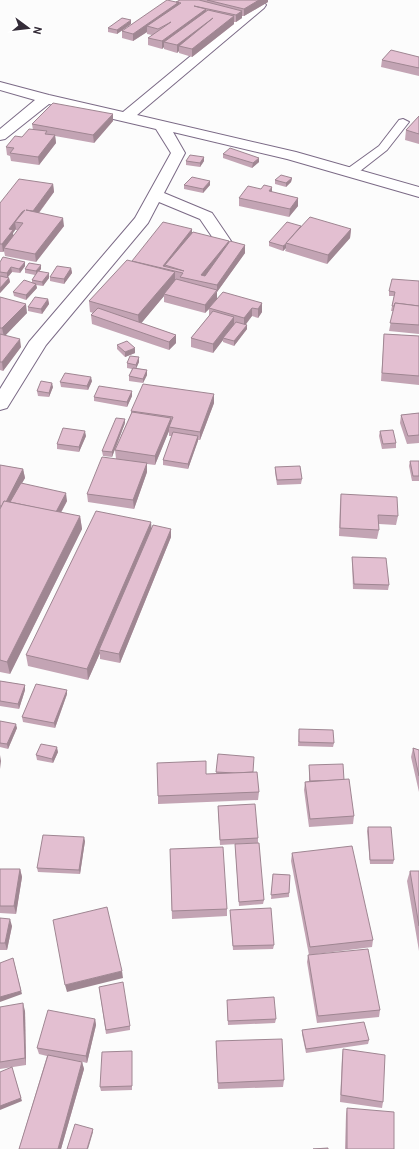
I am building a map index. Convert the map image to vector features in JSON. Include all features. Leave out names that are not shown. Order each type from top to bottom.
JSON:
[{"type":"street","points":[[126,117],[260,5]]},
{"type":"street","points":[[0,86],[46,99],[291,155],[419,192]]},
{"type":"street","points":[[0,136],[46,99]]},
{"type":"street","points":[[162,126],[190,151]]},
{"type":"street","points":[[0,404],[38,342],[142,220],[156,195],[190,151],[239,143]]},
{"type":"street","points":[[156,195],[206,216],[223,241]]},
{"type":"lane","points":[[351,172],[383,148],[403,122]]},
{"type":"building","points":[[167,0],[176,2],[180,0],[199,0],[242,11],[236,15],[194,6],[206,9],[162,41],[148,38],[171,22],[158,29],[147,26],[181,3],[178,2],[133,34],[122,31]]},
{"type":"building","points":[[207,0],[259,0],[244,9]]},
{"type":"building","points":[[208,10],[234,16],[192,49],[179,46],[213,18],[177,45],[164,42]]},
{"type":"building","points":[[122,18],[131,20],[117,30],[108,28]]},
{"type":"building","points":[[391,50],[419,57],[419,68],[382,60]]},
{"type":"building","points":[[53,103],[113,114],[93,135],[32,124]]},
{"type":"building","points":[[419,116],[419,134],[406,130]]},
{"type":"building","points":[[29,129],[47,131],[45,134],[55,135],[38,157],[10,153],[14,148],[6,147],[15,136],[22,137]]},
{"type":"building","points":[[230,148],[259,158],[253,163],[223,154]]},
{"type":"building","points":[[190,155],[204,157],[200,163],[186,161]]},
{"type":"building","points":[[281,175],[292,178],[286,183],[275,180]]},
{"type":"building","points":[[192,177],[210,181],[203,189],[184,185]]},
{"type":"building","points":[[19,179],[53,184],[33,211],[26,210],[63,218],[35,254],[4,248],[23,223],[15,222],[25,210],[9,229],[13,230],[2,244],[0,244],[0,203]]},
{"type":"building","points":[[264,185],[272,187],[269,191],[298,198],[290,209],[239,198],[248,186],[261,189]]},
{"type":"building","points":[[310,217],[351,229],[328,255],[286,243]]},
{"type":"building","points":[[163,222],[192,229],[163,266],[184,271],[165,265],[193,232],[229,241],[201,275],[205,276],[230,241],[245,245],[217,285],[180,277],[183,273],[132,261]]},
{"type":"building","points":[[287,222],[301,226],[283,246],[269,242]]},
{"type":"building","points":[[3,257],[25,262],[19,269],[11,267],[7,273],[0,272],[0,262]]},
{"type":"building","points":[[127,260],[175,272],[138,315],[89,301]]},
{"type":"building","points":[[29,263],[41,265],[36,271],[25,269]]},
{"type":"building","points":[[57,266],[71,268],[64,279],[50,277]]},
{"type":"building","points":[[38,271],[49,273],[42,282],[32,280]]},
{"type":"building","points":[[0,276],[9,278],[0,288]]},
{"type":"building","points":[[176,279],[217,290],[205,305],[164,294]]},
{"type":"building","points":[[392,279],[419,281],[419,306],[395,303],[394,306],[392,306],[395,292],[389,291]]},
{"type":"building","points":[[24,280],[36,284],[26,295],[13,292]]},
{"type":"building","points":[[223,292],[262,303],[258,309],[252,308],[244,318],[209,308]]},
{"type":"building","points":[[0,297],[26,304],[2,328],[0,328]]},
{"type":"building","points":[[35,297],[48,299],[41,309],[28,307]]},
{"type":"building","points":[[395,303],[419,306],[419,325],[390,323]]},
{"type":"building","points":[[98,308],[176,335],[169,342],[91,315]]},
{"type":"building","points":[[213,311],[234,317],[213,344],[191,338]]},
{"type":"building","points":[[236,322],[247,325],[234,341],[223,338]]},
{"type":"building","points":[[0,334],[20,339],[2,362],[0,362]]},
{"type":"building","points":[[384,334],[419,336],[419,376],[382,373]]},
{"type":"building","points":[[127,341],[135,348],[125,352],[117,345]]},
{"type":"building","points":[[130,356],[139,357],[136,365],[127,363]]},
{"type":"building","points":[[133,368],[147,370],[143,379],[129,376]]},
{"type":"building","points":[[65,373],[91,377],[87,386],[60,382]]},
{"type":"building","points":[[41,381],[52,383],[49,393],[37,391]]},
{"type":"building","points":[[143,384],[214,394],[200,432],[169,427],[173,417],[131,411]]},
{"type":"building","points":[[99,386],[132,391],[127,402],[94,397]]},
{"type":"building","points":[[132,412],[171,418],[155,456],[115,450]]},
{"type":"building","points":[[419,413],[419,435],[408,436],[401,415]]},
{"type":"building","points":[[116,418],[125,419],[112,452],[102,451]]},
{"type":"building","points":[[63,428],[85,431],[79,447],[57,444]]},
{"type":"building","points":[[393,430],[396,443],[383,444],[380,431]]},
{"type":"building","points":[[173,432],[198,436],[188,464],[163,460]]},
{"type":"building","points":[[102,457],[147,463],[133,500],[87,494]]},
{"type":"building","points":[[410,461],[419,461],[419,476],[413,476]]},
{"type":"building","points":[[0,465],[23,469],[6,502],[4,501],[2,506],[0,506]]},
{"type":"building","points":[[300,466],[302,479],[277,480],[275,467]]},
{"type":"building","points":[[21,483],[66,493],[56,512],[10,502]]},
{"type":"building","points":[[341,494],[397,497],[398,516],[378,515],[379,530],[340,528]]},
{"type":"building","points":[[4,501],[80,516],[7,662],[0,660],[0,509]]},
{"type":"building","points":[[96,511],[151,522],[87,669],[26,655]]},
{"type":"building","points":[[153,525],[171,529],[119,654],[99,650]]},
{"type":"building","points":[[352,557],[386,558],[389,585],[354,584]]},
{"type":"building","points":[[0,681],[25,685],[18,704],[0,701]]},
{"type":"building","points":[[36,684],[67,690],[54,723],[22,717]]},
{"type":"building","points":[[0,721],[16,724],[7,744],[0,743]]},
{"type":"building","points":[[299,729],[333,730],[334,743],[299,742]]},
{"type":"building","points":[[41,744],[57,747],[52,759],[36,755]]},
{"type":"building","points":[[413,748],[419,750],[419,776]]},
{"type":"building","points":[[218,754],[254,757],[253,772],[216,772]]},
{"type":"building","points":[[206,761],[206,774],[257,772],[259,792],[158,796],[157,763]]},
{"type":"building","points":[[343,764],[344,780],[310,781],[309,765]]},
{"type":"building","points":[[349,779],[354,816],[310,819],[305,782]]},
{"type":"building","points":[[255,804],[258,838],[220,840],[218,806]]},
{"type":"building","points":[[368,827],[391,827],[394,860],[370,860]]},
{"type":"building","points":[[43,835],[84,837],[79,870],[37,868]]},
{"type":"building","points":[[259,843],[264,900],[239,902],[235,844]]},
{"type":"building","points":[[352,846],[373,940],[310,947],[292,853]]},
{"type":"building","points":[[223,847],[227,909],[172,911],[170,849]]},
{"type":"building","points":[[0,869],[20,869],[14,906],[0,906]]},
{"type":"building","points":[[410,871],[419,871],[419,926]]},
{"type":"building","points":[[273,874],[290,875],[289,893],[271,895]]},
{"type":"building","points":[[107,907],[122,971],[65,985],[53,920]]},
{"type":"building","points":[[271,908],[274,945],[233,946],[230,910]]},
{"type":"building","points":[[0,918],[10,919],[5,943],[0,943]]},
{"type":"building","points":[[368,949],[380,1010],[318,1016],[308,955]]},
{"type":"building","points":[[13,958],[21,991],[0,997],[0,963]]},
{"type":"building","points":[[123,982],[130,1026],[106,1030],[99,987]]},
{"type":"building","points":[[274,997],[276,1019],[228,1021],[227,1000]]},
{"type":"building","points":[[23,1003],[25,1058],[0,1062],[0,1007]]},
{"type":"building","points":[[48,1010],[95,1019],[86,1056],[37,1048]]},
{"type":"building","points":[[364,1022],[369,1040],[306,1049],[302,1030]]},
{"type":"building","points":[[282,1039],[284,1080],[218,1083],[216,1041]]},
{"type":"building","points":[[343,1049],[385,1055],[383,1102],[341,1095]]},
{"type":"building","points":[[132,1051],[132,1086],[100,1087],[102,1052]]},
{"type":"building","points":[[48,1055],[82,1062],[58,1149],[19,1149]]},
{"type":"building","points":[[12,1067],[21,1098],[0,1106],[0,1072]]},
{"type":"building","points":[[347,1108],[394,1112],[394,1149],[347,1149]]},
{"type":"building","points":[[75,1124],[93,1129],[87,1149],[67,1149]]}]
